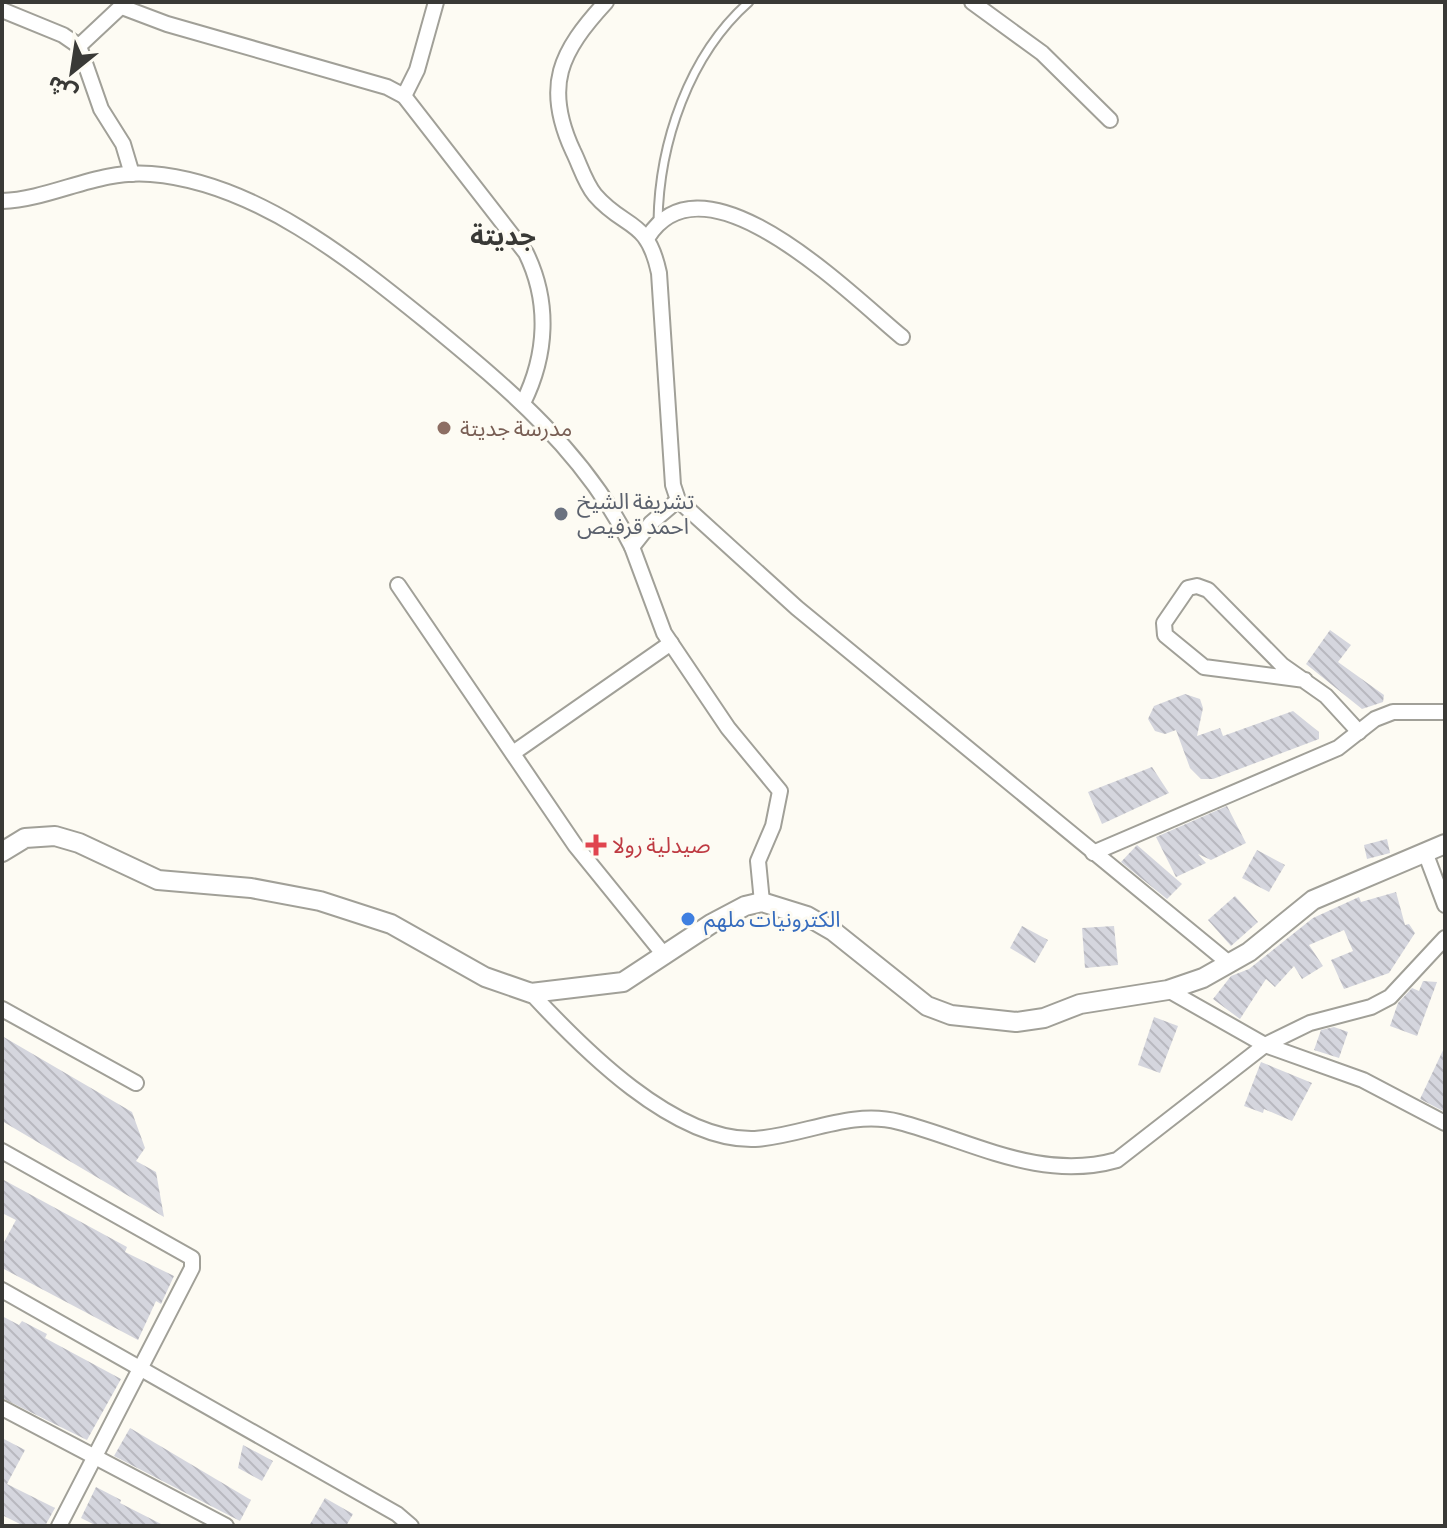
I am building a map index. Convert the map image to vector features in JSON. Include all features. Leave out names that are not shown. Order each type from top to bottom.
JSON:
[{"type":"street","points":[[404,96],[417,70],[436,2]]},
{"type":"street","points":[[606,2],[569,46],[563,61],[558,78],[562,128],[594,194],[648,237],[659,273],[673,485],[678,500],[797,608],[1230,964]]},
{"type":"street","points":[[972,2],[1042,53],[1110,120]]},
{"type":"street","points":[[79,46],[124,4],[167,24],[387,87],[404,96],[526,253],[537,276],[544,303],[541,349],[538,374],[523,403]]},
{"type":"street","points":[[2,10],[63,35],[79,46],[101,109],[123,144],[132,174]]},
{"type":"street","points":[[2,201],[114,174],[151,174],[199,184],[304,228],[381,285],[523,403],[590,476],[613,508],[632,547],[653,609],[671,643],[728,728],[780,791],[773,826],[758,861],[762,902]]},
{"type":"street","points":[[648,237],[668,213],[686,210],[738,215],[785,240],[902,337]]},
{"type":"street","points":[[632,547],[651,523],[678,500]]},
{"type":"street","points":[[398,585],[575,845],[665,956]]},
{"type":"street","points":[[1305,680],[1204,667],[1165,635],[1164,623],[1188,588],[1197,586],[1208,590],[1282,665],[1305,680],[1326,696],[1359,732]]},
{"type":"street","points":[[513,753],[671,643]]},
{"type":"street","points":[[1093,853],[1338,748],[1393,712],[1445,712]]},
{"type":"street","points":[[2,852],[25,838],[55,836],[79,843],[158,880],[251,888],[320,901],[391,924],[485,977],[531,993],[623,982],[711,924],[745,906],[762,902],[807,916],[833,931],[927,1006],[951,1015],[1016,1022],[1044,1018],[1080,1004],[1168,990],[1230,964],[1313,900],[1445,844]]},
{"type":"street","points":[[1425,852],[1445,905]]},
{"type":"street","points":[[531,993],[582,1049],[617,1078],[671,1112],[709,1131],[756,1139],[875,1118],[899,1122],[975,1149],[1059,1166],[1092,1168],[1117,1160],[1265,1045],[1310,1023],[1371,1007],[1390,997],[1445,938]]},
{"type":"street","points":[[1168,990],[1265,1045],[1363,1080],[1445,1123]]},
{"type":"street","points":[[2,1009],[136,1083]]},
{"type":"street","points":[[2,1151],[192,1258],[192,1268],[63,1525]]},
{"type":"street","points":[[2,1290],[397,1514],[411,1526]]},
{"type":"street","points":[[2,1408],[226,1526]]},
{"type":"lane","points":[[658,222],[658,193],[668,144],[684,97],[716,35],[749,2]]},
{"type":"building","points":[[1330,630],[1351,645],[1338,662],[1384,695],[1383,702],[1362,709],[1306,664]]},
{"type":"building","points":[[1185,694],[1200,699],[1203,708],[1197,736],[1220,728],[1223,736],[1293,711],[1319,732],[1319,739],[1213,779],[1201,779],[1190,768],[1176,730],[1165,734],[1155,731],[1148,719],[1154,706]]},
{"type":"building","points":[[1152,767],[1169,793],[1102,824],[1088,792]]},
{"type":"building","points":[[1227,806],[1246,843],[1211,860],[1198,854],[1206,863],[1176,877],[1156,837]]},
{"type":"building","points":[[1387,839],[1390,853],[1367,859],[1364,845]]},
{"type":"building","points":[[1137,845],[1182,884],[1167,899],[1121,862]]},
{"type":"building","points":[[1257,850],[1285,865],[1269,892],[1242,878]]},
{"type":"building","points":[[1396,892],[1405,925],[1409,924],[1415,933],[1389,973],[1344,989],[1331,960],[1353,951],[1344,930],[1309,945],[1323,966],[1302,979],[1294,966],[1275,987],[1266,979],[1240,1019],[1213,999],[1231,976],[1249,969],[1313,918],[1359,897],[1361,902]]},
{"type":"building","points":[[1235,896],[1258,922],[1231,946],[1208,920]]},
{"type":"building","points":[[1022,926],[1048,940],[1035,963],[1010,948]]},
{"type":"building","points":[[1114,926],[1118,965],[1085,968],[1082,928]]},
{"type":"building","points":[[1423,981],[1437,982],[1417,1036],[1390,1026],[1398,1003],[1412,988],[1419,991]]},
{"type":"building","points":[[1154,1017],[1178,1026],[1160,1073],[1138,1065]]},
{"type":"building","points":[[1334,1027],[1348,1032],[1339,1058],[1314,1050],[1321,1030]]},
{"type":"building","points":[[2,1036],[132,1112],[145,1148],[136,1161],[156,1172],[164,1217],[2,1121]]},
{"type":"building","points":[[1445,1046],[1445,1112],[1420,1099]]},
{"type":"building","points":[[1261,1062],[1312,1083],[1292,1121],[1264,1109],[1263,1113],[1244,1106]]},
{"type":"building","points":[[2,1179],[127,1247],[125,1252],[174,1276],[161,1304],[156,1301],[138,1340],[2,1268],[2,1246],[16,1220],[2,1213]]},
{"type":"building","points":[[2,1316],[19,1325],[22,1321],[47,1334],[45,1338],[121,1379],[87,1440],[2,1398]]},
{"type":"building","points":[[130,1428],[251,1500],[240,1521],[114,1456]]},
{"type":"building","points":[[2,1438],[25,1450],[7,1484],[55,1508],[45,1526],[24,1526],[2,1515]]},
{"type":"building","points":[[243,1445],[273,1461],[262,1481],[238,1468]]},
{"type":"building","points":[[96,1487],[165,1526],[97,1526],[81,1518]]},
{"type":"building","points":[[325,1498],[353,1514],[346,1526],[309,1526]]},
{"type":"place","name":"مدرسة جديتة","points":[[444,428]]},
{"type":"place","name":"تشريفة الشيخ احمد قرفيص","points":[[561,514]]},
{"type":"place","name":"صيدلية رولا","points":[[596,845]]},
{"type":"place","name":"الكترونيات ملهم","points":[[688,919]]},
{"type":"district","name":"جديتة","points":[[503,236]]}]
